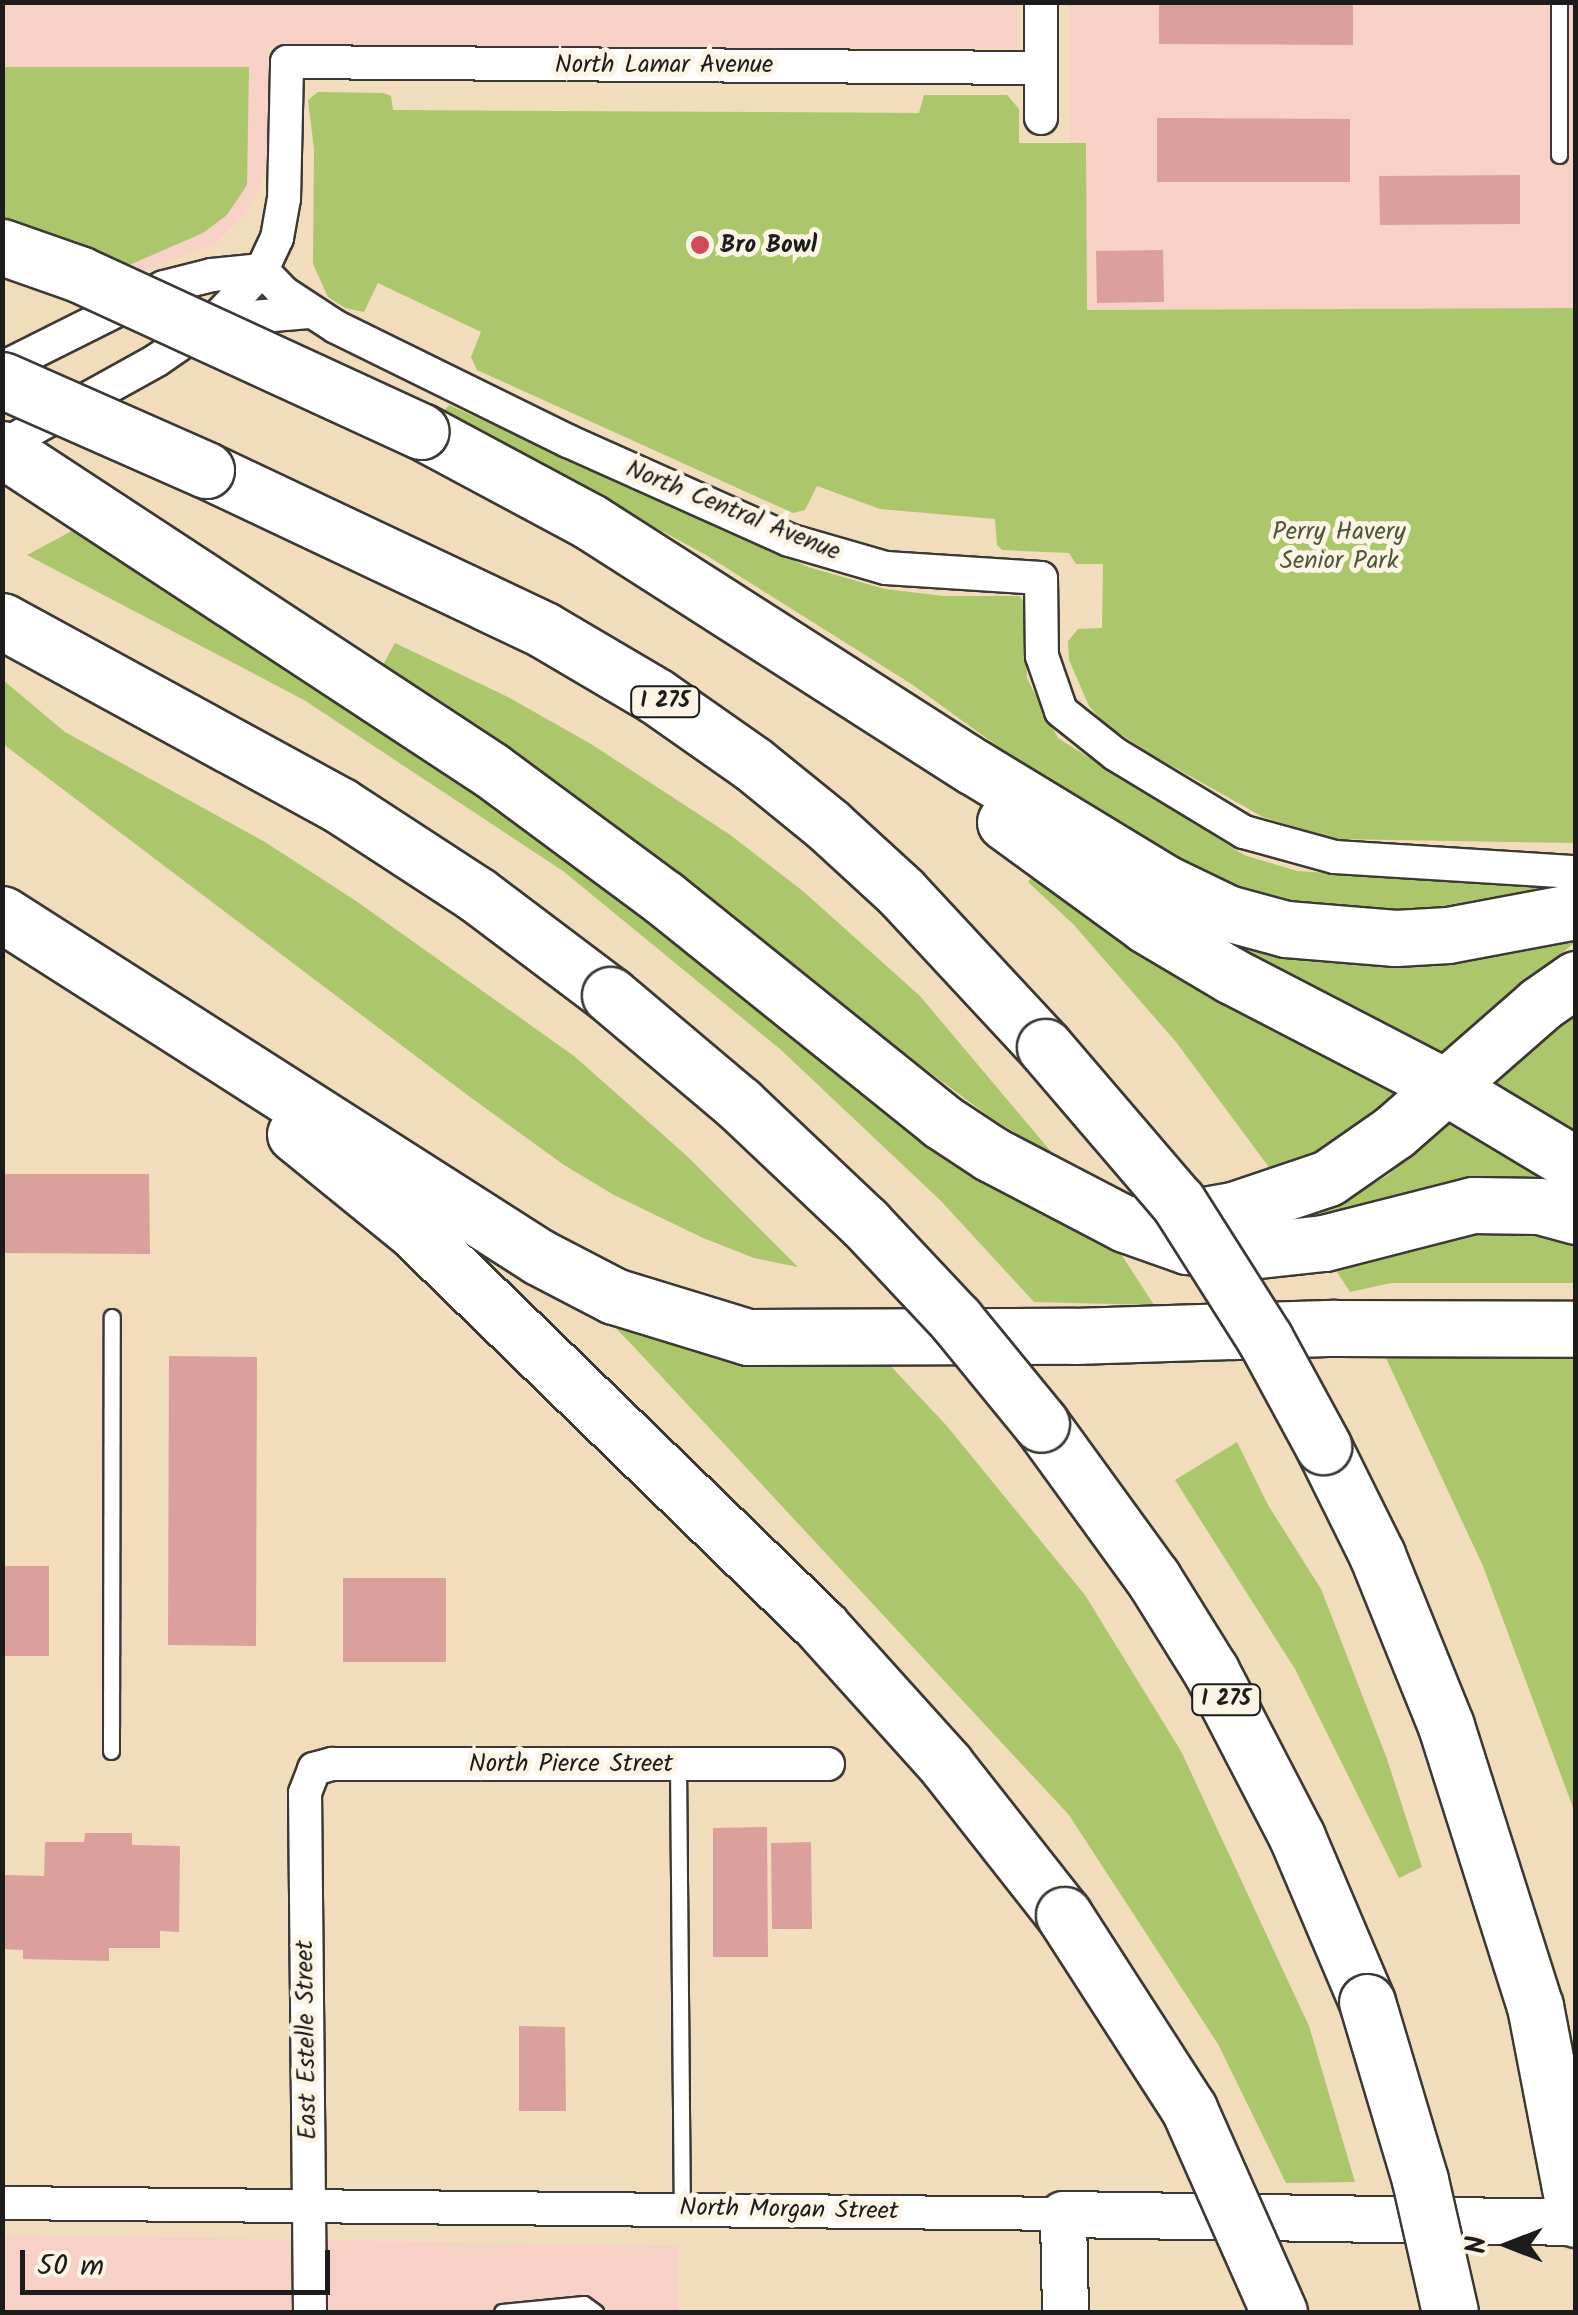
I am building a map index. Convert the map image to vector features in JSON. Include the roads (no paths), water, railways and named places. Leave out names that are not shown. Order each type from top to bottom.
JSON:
[{"type":"highway","points":[[2,246],[80,274],[422,431],[588,521],[1151,875],[1227,913],[1286,929],[1396,938],[1448,935],[1576,911]]},
{"type":"highway","name":"I 275","points":[[2,380],[206,470],[544,630],[656,696],[753,764],[901,892],[1045,1047],[1178,1202],[1265,1339],[1323,1446],[1376,1555],[1446,1726],[1536,2006],[1576,2221]]},
{"type":"highway","points":[[2,447],[490,770],[664,898],[941,1121],[992,1154],[1155,1236],[1188,1246],[1250,1251],[1324,1242],[1473,1206],[1539,1206],[1576,1216]]},
{"type":"highway","name":"I 275","points":[[2,621],[340,806],[476,894],[610,995],[739,1104],[865,1222],[956,1320],[1041,1424],[1153,1578],[1211,1671],[1297,1837],[1367,2002],[1420,2180],[1450,2312]]},
{"type":"highway","points":[[856,692],[968,793],[1146,925],[1446,1088],[1576,1164]]},
{"type":"highway","points":[[2,914],[539,1257],[614,1296],[748,1337],[1074,1336],[1336,1328],[1576,1329]]},
{"type":"highway","points":[[1096,1207],[1198,1216],[1299,1192],[1355,1162],[1540,1004],[1576,979]]},
{"type":"highway","points":[[126,996],[413,1230],[793,1598],[946,1765],[1064,1915],[1190,2109],[1279,2312]]},
{"type":"street","points":[[1041,2],[1041,118]]},
{"type":"street","name":"North Lamar Avenue","points":[[262,270],[277,238],[284,198],[287,62],[1041,68]]},
{"type":"street","points":[[2,447],[157,360],[215,320],[262,270]]},
{"type":"street","points":[[2,368],[164,287],[212,275],[262,270]]},
{"type":"street","name":"North Central Avenue","points":[[262,270],[311,312],[568,441],[789,540],[886,568],[1042,578],[1042,656],[1061,712],[1115,754],[1212,816],[1294,849],[1336,857],[1576,872]]},
{"type":"street","points":[[215,320],[311,312]]},
{"type":"street","name":"North Pierce Street","points":[[314,1770],[332,1764],[828,1764]]},
{"type":"street","name":"East Estelle Street","points":[[310,2312],[305,1792],[314,1770]]},
{"type":"street","name":"North Morgan Street","points":[[2,2203],[1576,2221]]},
{"type":"street","points":[[1064,2214],[1065,2312]]},
{"type":"lane","points":[[1559,2],[1559,156]]},
{"type":"lane","points":[[111,1750],[112,1317]]},
{"type":"lane","points":[[678,1764],[682,2209]]},
{"type":"lane","points":[[502,2312],[584,2304],[595,2312]]},
{"type":"place","name":"Bro Bowl","points":[[700,245]]},
{"type":"park label","name":"Perry Havery Senior Park","points":[[1339,548]]}]
